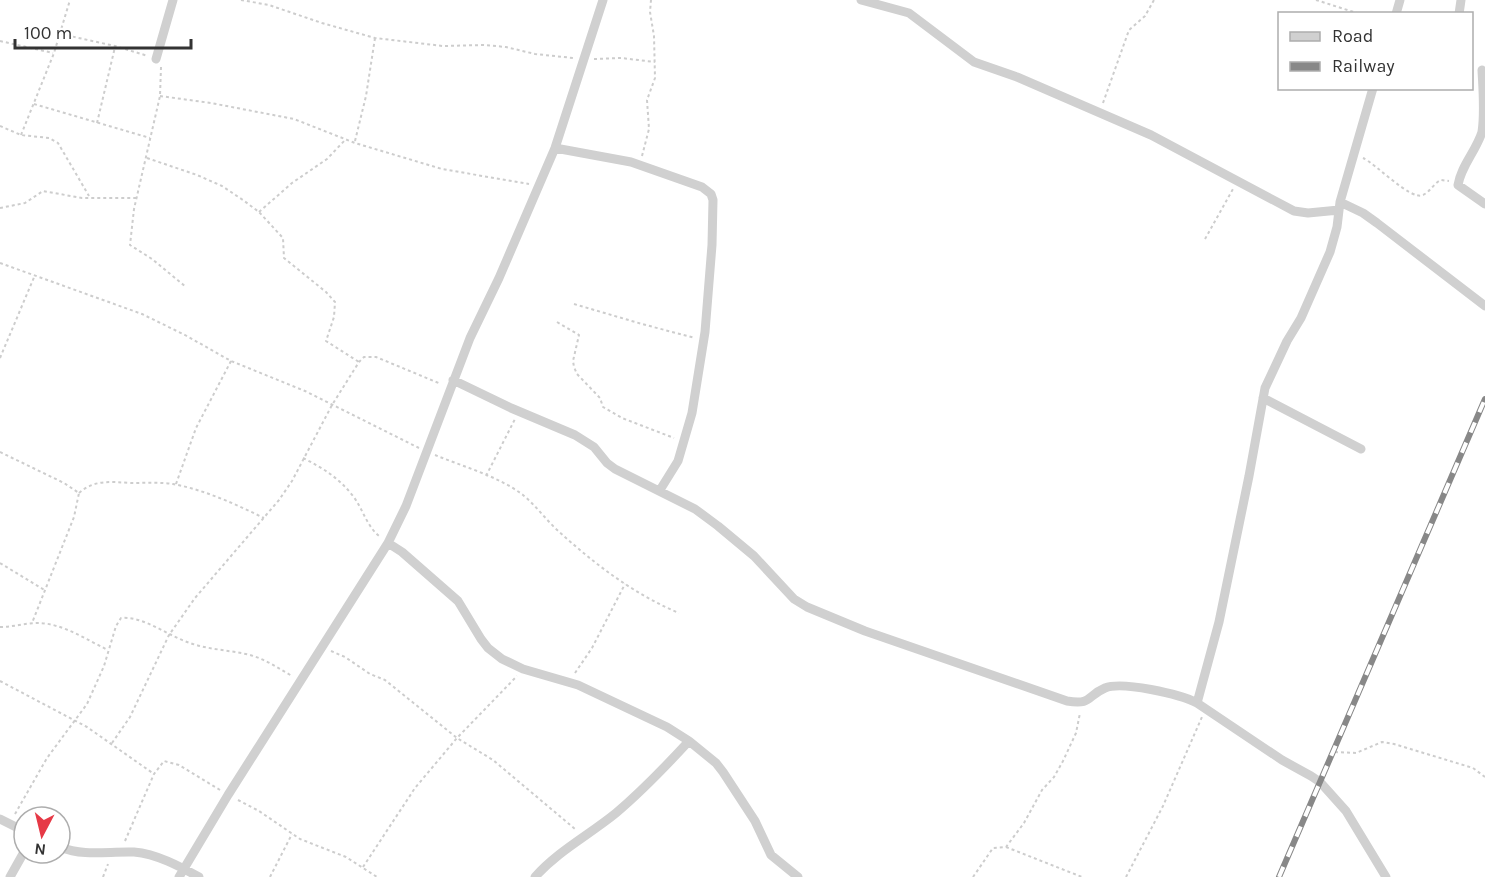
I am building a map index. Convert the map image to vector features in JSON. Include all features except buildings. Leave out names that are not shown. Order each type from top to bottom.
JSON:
[{"type":"street","points":[[156,59],[173,0]]},
{"type":"street","points":[[181,873],[320,647],[388,543],[406,506],[470,338],[555,148],[603,0]]},
{"type":"street","points":[[861,0],[904,11],[974,62],[1017,77],[1132,126],[1182,150],[1294,211],[1308,213],[1339,206],[1363,213],[1485,306]]},
{"type":"street","points":[[1483,71],[1484,126],[1459,177],[1458,185],[1485,204]]},
{"type":"street","points":[[1197,703],[1219,622],[1265,388],[1275,364],[1301,318],[1330,252],[1337,227],[1339,206],[1372,90]]},
{"type":"street","points":[[555,148],[615,158],[639,165],[702,187],[711,194],[713,200],[712,245],[703,340],[692,413],[686,441],[678,461],[660,490]]},
{"type":"street","points":[[451,384],[575,435],[594,447],[615,469],[695,509],[754,556],[794,599],[807,607],[865,631],[1053,698],[1082,702],[1090,700],[1106,687],[1117,686],[1167,692],[1197,703],[1282,760],[1320,782],[1346,811],[1386,877]]},
{"type":"street","points":[[1263,398],[1361,449]]},
{"type":"street","points":[[388,543],[402,552],[458,601],[488,648],[513,666],[568,681],[667,727],[689,741],[716,763],[755,821],[771,855],[798,877]]},
{"type":"street","points":[[535,877],[547,864],[615,814],[689,741]]},
{"type":"street","points":[[0,819],[10,823]]},
{"type":"street","points":[[72,851],[148,855],[181,873],[199,877]]},
{"type":"path","points":[[21,135],[61,34],[70,0]]},
{"type":"path","points":[[241,0],[269,5],[375,38],[443,46],[506,47],[536,54],[583,59],[621,58],[655,62]]},
{"type":"path","points":[[269,5],[270,0]]},
{"type":"path","points":[[639,165],[649,129],[647,107],[655,78],[651,0]]},
{"type":"path","points":[[1098,113],[1112,82],[1128,30],[1145,16],[1154,0]]},
{"type":"path","points":[[1316,0],[1354,12]]},
{"type":"path","points":[[61,34],[115,46],[156,59],[161,70],[160,96],[137,198],[130,245],[152,259],[186,287]]},
{"type":"path","points":[[355,143],[366,96],[375,38]]},
{"type":"path","points":[[0,40],[54,53]]},
{"type":"path","points":[[97,123],[115,46]]},
{"type":"path","points":[[160,96],[294,119],[355,143],[442,169],[539,187]]},
{"type":"path","points":[[34,104],[150,138]]},
{"type":"path","points":[[0,126],[21,135],[49,138],[58,143],[90,197]]},
{"type":"path","points":[[259,212],[292,183],[327,159],[346,139]]},
{"type":"path","points":[[1355,154],[1377,166],[1403,189],[1419,196],[1423,196],[1441,180],[1458,185]]},
{"type":"path","points":[[147,158],[222,186],[259,212],[283,238],[284,258],[335,302],[334,317],[326,341],[359,362]]},
{"type":"path","points":[[1205,239],[1237,181]]},
{"type":"path","points":[[0,208],[25,203],[43,191],[74,197],[137,198]]},
{"type":"path","points":[[0,263],[142,314],[231,361],[289,383],[426,451],[486,476],[522,495],[562,534],[625,584],[648,600],[679,613]]},
{"type":"path","points":[[0,358],[35,275]]},
{"type":"path","points":[[574,304],[703,340]]},
{"type":"path","points":[[557,322],[579,335],[573,361],[574,367],[577,374],[600,398],[607,410],[663,434],[686,441]]},
{"type":"path","points":[[112,743],[130,717],[170,635],[195,598],[265,518],[292,481],[332,405],[359,362],[364,357],[376,357],[451,384]]},
{"type":"path","points":[[175,485],[196,428],[231,361]]},
{"type":"path","points":[[486,476],[519,411]]},
{"type":"path","points":[[0,452],[64,483],[79,493]]},
{"type":"path","points":[[303,458],[338,479],[353,497],[372,529],[388,543]]},
{"type":"path","points":[[32,624],[74,517],[79,493],[93,483],[107,481],[175,485],[222,498],[265,518]]},
{"type":"path","points":[[0,563],[46,591]]},
{"type":"path","points":[[568,681],[592,648],[625,584]]},
{"type":"path","points":[[10,823],[47,758],[87,704],[121,618],[138,620],[201,647],[249,654],[299,681]]},
{"type":"path","points":[[0,627],[47,624],[109,650]]},
{"type":"path","points":[[320,647],[345,657],[370,674],[385,680],[457,738],[493,760],[585,836]]},
{"type":"path","points":[[363,868],[408,797],[457,738],[523,669]]},
{"type":"path","points":[[0,681],[75,720],[112,743],[154,774]]},
{"type":"path","points":[[1006,847],[1024,823],[1042,790],[1054,777],[1063,760],[1076,733],[1082,702]]},
{"type":"path","points":[[1126,877],[1163,806],[1206,709]]},
{"type":"path","points":[[1335,752],[1356,753],[1382,742],[1473,768],[1485,777]]},
{"type":"path","points":[[103,877],[154,774],[164,761],[168,761],[259,811],[292,834],[346,857],[377,877]]},
{"type":"path","points":[[270,877],[292,834]]},
{"type":"path","points":[[973,877],[993,848],[1006,847],[1082,877]]},
{"type":"railway","points":[[1279,877],[1485,399]]}]
